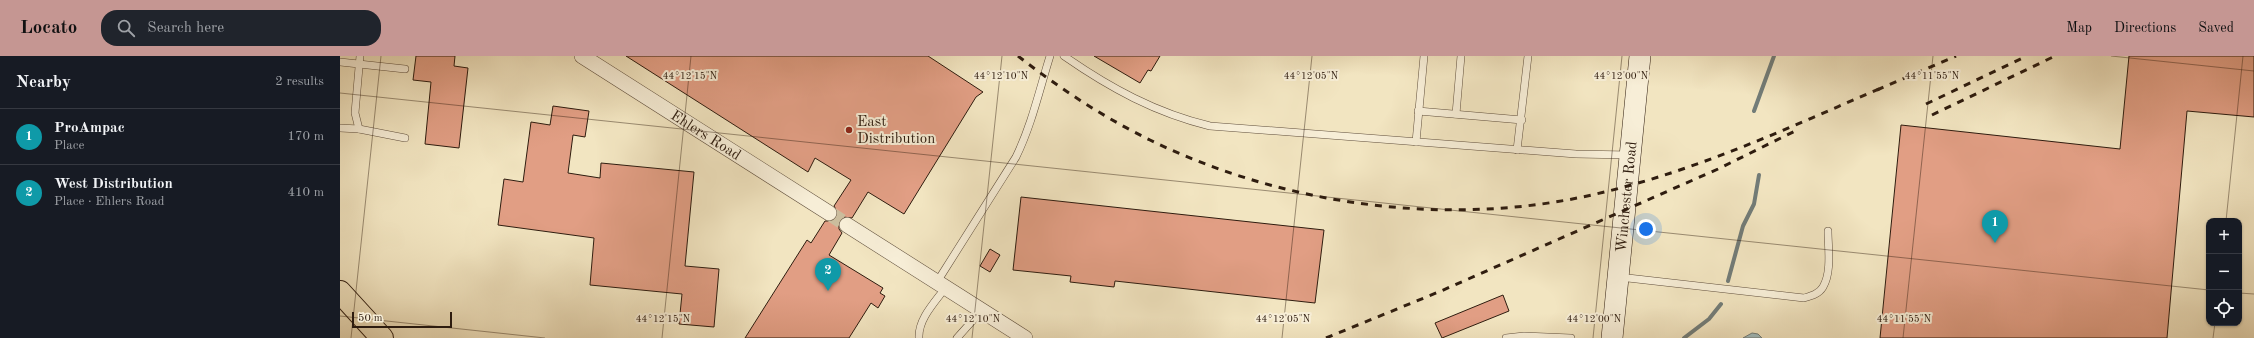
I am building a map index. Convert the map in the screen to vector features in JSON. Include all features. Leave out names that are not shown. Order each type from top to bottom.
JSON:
[{"type":"highway","points":[[340,292],[382,338]]},
{"type":"main road","name":"Winchester Road","points":[[1615,337],[1619,277],[1640,56]]},
{"type":"street","name":"Ehlers Road","points":[[582,56],[829,214]]},
{"type":"street","points":[[847,225],[1025,338]]},
{"type":"lane","points":[[359,129],[355,112],[360,56]]},
{"type":"lane","points":[[919,338],[918,330],[942,284],[1016,157],[1026,136],[1035,111],[1050,56]]},
{"type":"lane","points":[[1064,56],[1090,74],[1131,97],[1156,109],[1197,123],[1244,130],[1602,156],[1631,155]]},
{"type":"lane","points":[[1416,142],[1424,56]]},
{"type":"lane","points":[[1456,114],[1461,56]]},
{"type":"lane","points":[[1517,150],[1522,120],[1528,56]]},
{"type":"lane","points":[[340,62],[405,69]]},
{"type":"lane","points":[[1418,111],[1522,120]]},
{"type":"lane","points":[[340,128],[359,129],[405,138]]},
{"type":"lane","points":[[1619,277],[1804,298],[1814,295],[1823,288],[1827,277],[1828,230]]},
{"type":"lane","points":[[957,338],[982,310]]},
{"type":"lane","points":[[1506,338],[1524,336],[1571,338]]},
{"type":"water","points":[[1752,333],[1758,334],[1762,338],[1743,338]]},
{"type":"building","points":[[416,56],[455,56],[454,66],[468,68],[459,148],[425,144],[431,82],[413,80]]},
{"type":"building","name":"East Distribution","points":[[626,56],[928,56],[983,92],[976,97],[904,214],[868,192],[852,218],[843,217],[839,221],[839,229],[842,233],[829,255],[883,288],[880,293],[885,296],[878,308],[871,303],[849,338],[745,338],[807,240],[811,243],[825,221],[833,221],[836,218],[838,213],[834,206],[851,180],[815,158],[808,172]]},
{"type":"building","points":[[1094,56],[1160,56],[1151,71],[1148,70],[1140,83]]},
{"type":"building","points":[[2129,56],[2254,56],[2254,117],[2187,111],[2167,338],[1880,338],[1901,125],[2120,149]]},
{"type":"building","points":[[553,106],[589,111],[585,137],[573,135],[568,173],[600,178],[601,163],[694,172],[685,266],[719,269],[714,327],[679,324],[682,294],[590,285],[594,238],[498,225],[504,179],[523,182],[531,122],[550,125]]},
{"type":"building","points":[[1021,197],[1324,230],[1315,303],[1115,281],[1114,287],[1070,282],[1071,276],[1013,270]]},
{"type":"building","points":[[990,249],[1000,255],[990,272],[980,266]]},
{"type":"building","points":[[1503,295],[1509,311],[1442,338],[1435,323]]},
{"type":"waterway","points":[[1754,111],[1774,56]]},
{"type":"waterway","points":[[1728,281],[1743,226],[1754,204],[1759,175]]},
{"type":"waterway","points":[[1684,338],[1709,319],[1721,304]]},
{"type":"tunnel","points":[[829,213],[847,225]]},
{"type":"railway","points":[[1018,56],[1065,91],[1115,122],[1150,140],[1202,163],[1256,181],[1312,195],[1369,204],[1426,209],[1484,209],[1540,204],[1596,194],[1706,161],[1881,88]]},
{"type":"railway","points":[[1877,90],[1956,56]]},
{"type":"railway","points":[[1926,104],[2027,56]]},
{"type":"railway","points":[[1932,115],[2055,56]]},
{"type":"railway","points":[[1326,338],[1441,291],[1718,169],[1795,131]]},
{"type":"place","name":"East Distribution","points":[[849,130]]},
{"type":"place","name":"ProAmpac","points":[[1995,243]]},
{"type":"place","name":"West Distribution","points":[[828,291]]}]
